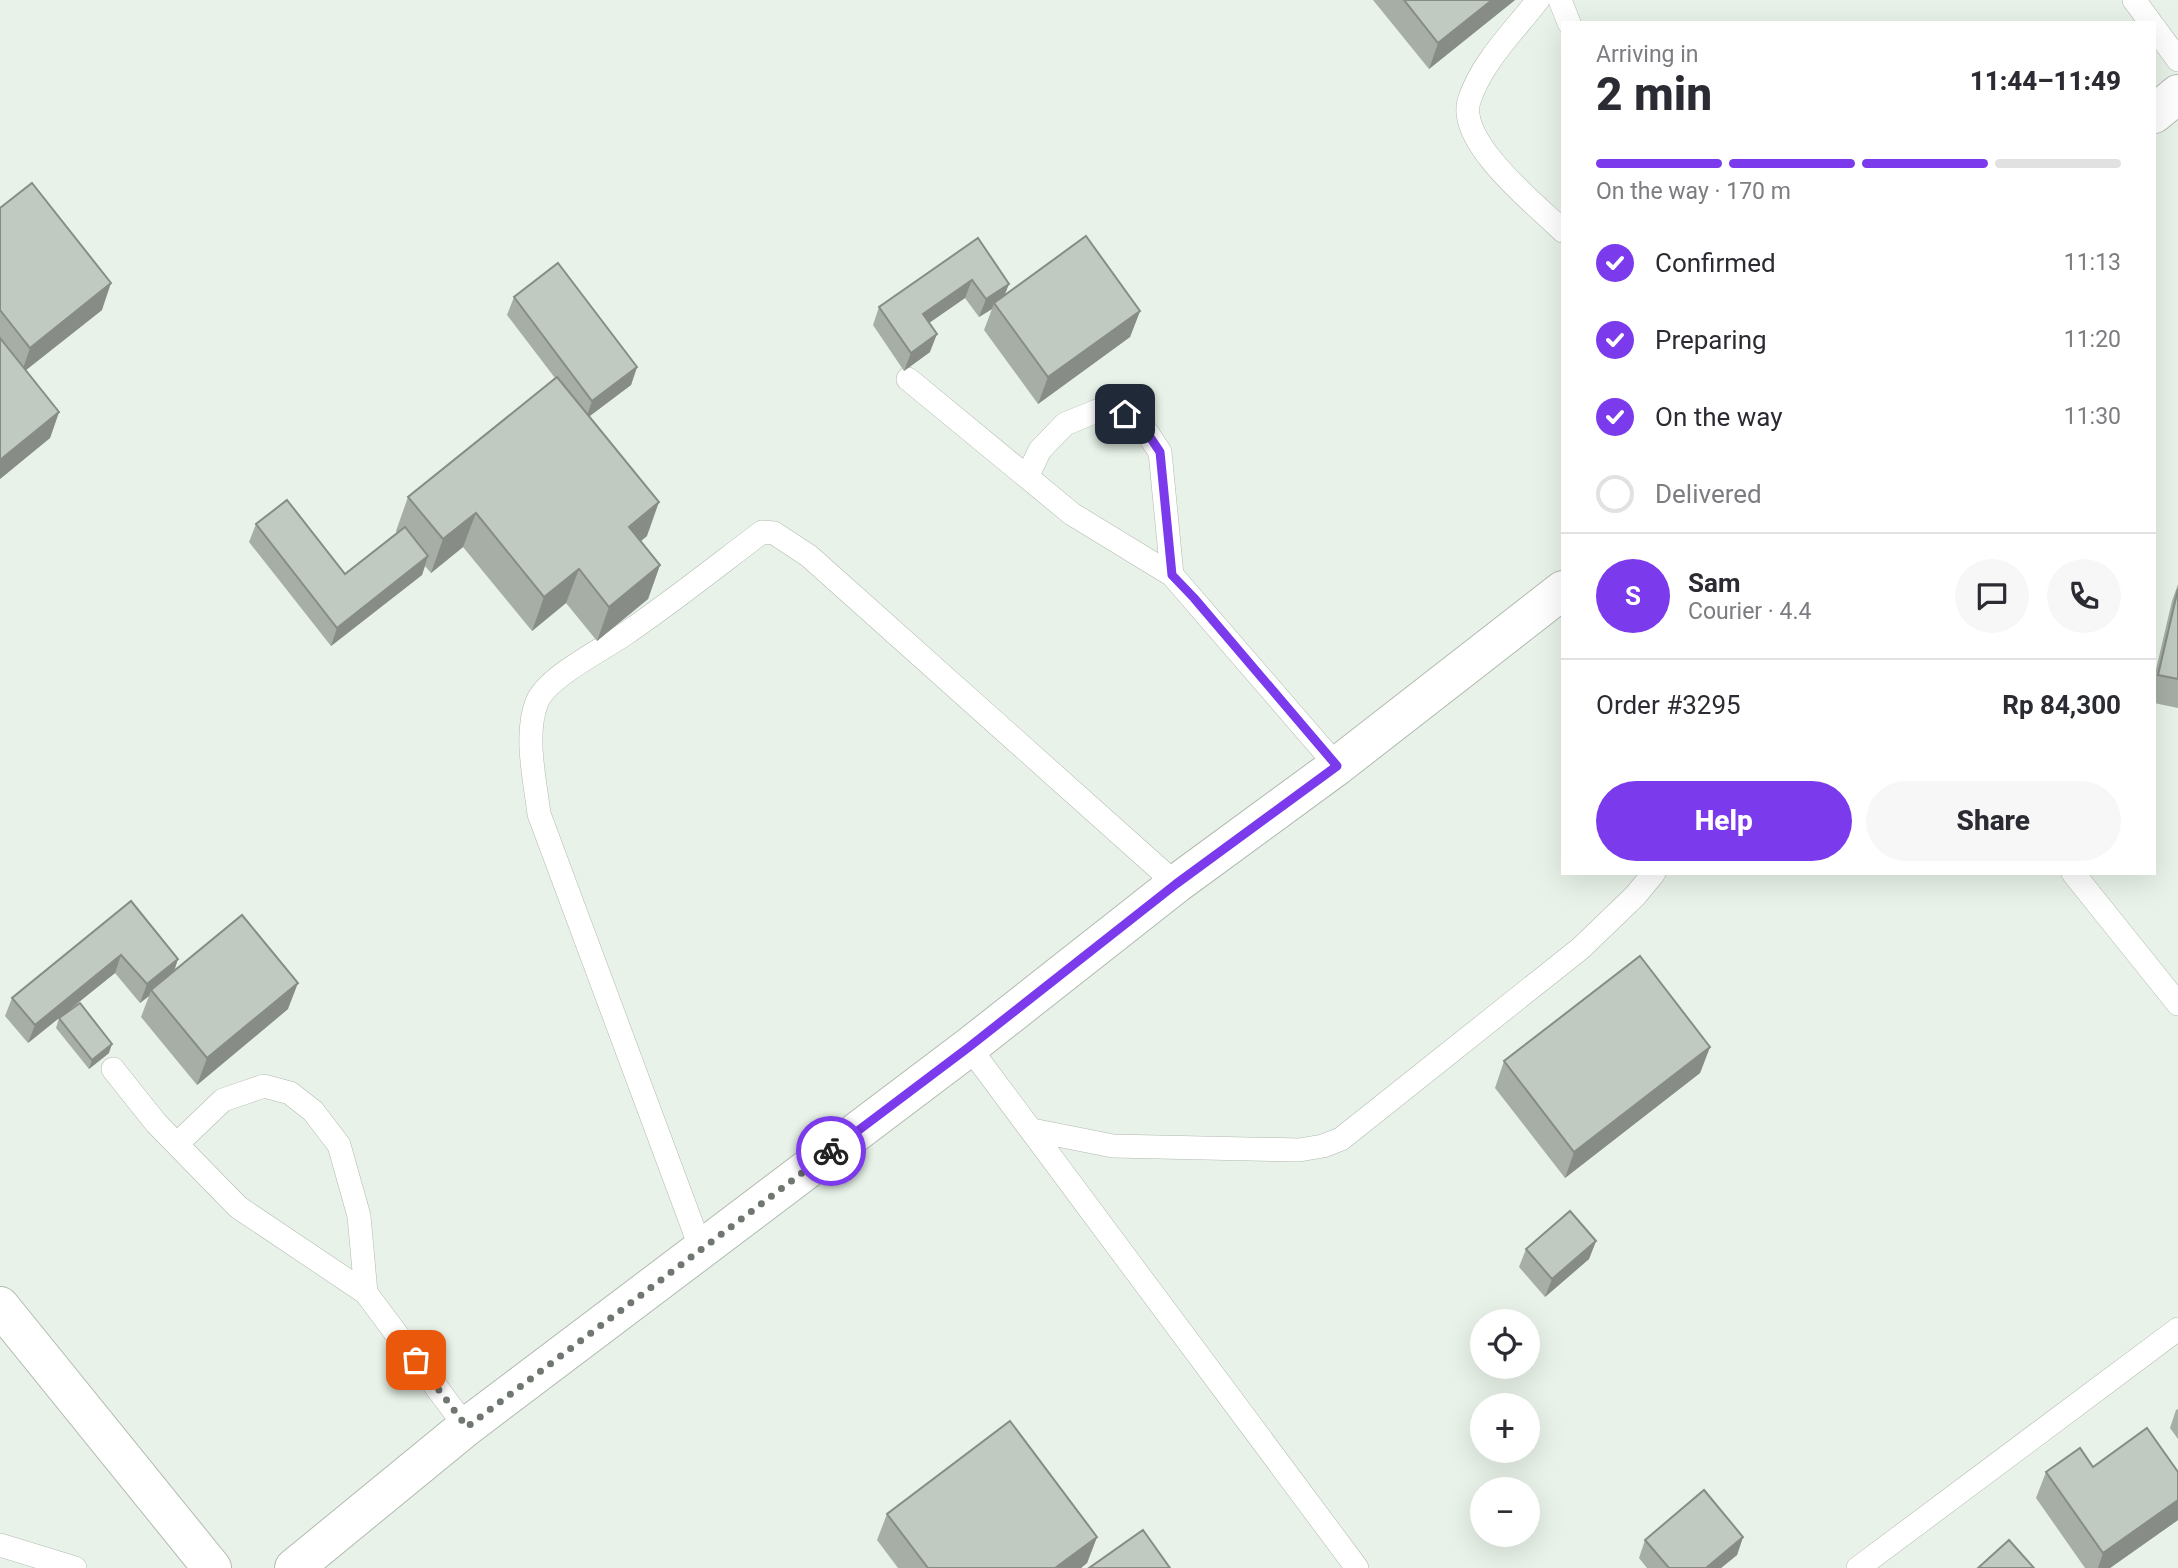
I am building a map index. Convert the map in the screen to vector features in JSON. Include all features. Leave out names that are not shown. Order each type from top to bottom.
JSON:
[{"type":"street","points":[[2156,112],[2178,94]]},
{"type":"street","points":[[294,1568],[467,1427],[969,1047],[1176,884],[1337,766],[1561,592]]},
{"type":"street","points":[[0,1306],[212,1568]]},
{"type":"lane","points":[[1538,0],[1486,67],[1468,103],[1471,128],[1485,154],[1561,229]]},
{"type":"lane","points":[[1560,0],[1568,21]]},
{"type":"lane","points":[[2134,0],[2150,21]]},
{"type":"lane","points":[[2156,30],[2178,60]]},
{"type":"lane","points":[[908,379],[1072,514],[1172,575],[1337,766]]},
{"type":"lane","points":[[1027,477],[1040,450],[1065,424],[1097,411],[1125,414],[1146,431],[1160,452],[1172,575]]},
{"type":"lane","points":[[701,1250],[539,814],[530,738],[537,701],[574,665],[623,635],[762,532],[774,533],[808,556],[1176,884]]},
{"type":"lane","points":[[1032,1130],[1113,1146],[1299,1150],[1323,1146],[1341,1139],[1581,948],[1652,875]]},
{"type":"lane","points":[[2075,875],[2178,1004]]},
{"type":"lane","points":[[969,1047],[1357,1568]]},
{"type":"lane","points":[[113,1069],[156,1123],[238,1207],[366,1293],[467,1427]]},
{"type":"lane","points":[[177,1144],[223,1100],[264,1086],[290,1093],[313,1111],[339,1146],[359,1216],[366,1293]]},
{"type":"lane","points":[[1858,1568],[2178,1329]]},
{"type":"lane","points":[[0,1545],[75,1568]]},
{"type":"building","points":[[1404,0],[1492,0],[1438,43]]},
{"type":"building","points":[[32,183],[111,283],[30,348],[0,310],[0,208]]},
{"type":"building","points":[[1086,236],[1140,311],[1048,377],[994,303]]},
{"type":"building","points":[[978,238],[1009,284],[986,299],[972,280],[923,314],[937,334],[911,353],[879,307]]},
{"type":"building","points":[[558,263],[637,367],[592,401],[514,297]]},
{"type":"building","points":[[0,338],[59,412],[0,460]]},
{"type":"building","points":[[557,377],[659,502],[629,527],[660,565],[609,607],[579,569],[544,597],[476,513],[443,539],[408,497]]},
{"type":"building","points":[[287,500],[345,574],[405,527],[428,556],[337,628],[256,524]]},
{"type":"building","points":[[2178,589],[2178,679],[2158,675]]},
{"type":"building","points":[[131,901],[178,959],[147,984],[121,955],[35,1025],[12,998]]},
{"type":"building","points":[[242,915],[298,983],[207,1058],[151,990]]},
{"type":"building","points":[[1640,956],[1710,1047],[1574,1152],[1504,1061]]},
{"type":"building","points":[[80,1003],[112,1044],[92,1060],[59,1018]]},
{"type":"building","points":[[1570,1211],[1596,1241],[1552,1279],[1526,1249]]},
{"type":"building","points":[[1010,1421],[1097,1537],[1055,1568],[928,1568],[887,1514]]},
{"type":"building","points":[[2147,1428],[2178,1472],[2178,1500],[2103,1553],[2046,1472],[2080,1448],[2093,1467]]},
{"type":"building","points":[[1704,1490],[1743,1537],[1706,1568],[1669,1568],[1645,1540]]},
{"type":"building","points":[[1143,1530],[1170,1568],[1089,1568]]},
{"type":"building","points":[[2009,1540],[2034,1568],[1978,1568]]},
{"type":"way so far","points":[[416,1360],[467,1427],[831,1151]]},
{"type":"route","points":[[831,1151],[969,1047],[1176,884],[1337,766],[1172,575],[1160,452],[1146,431],[1125,414]]}]
